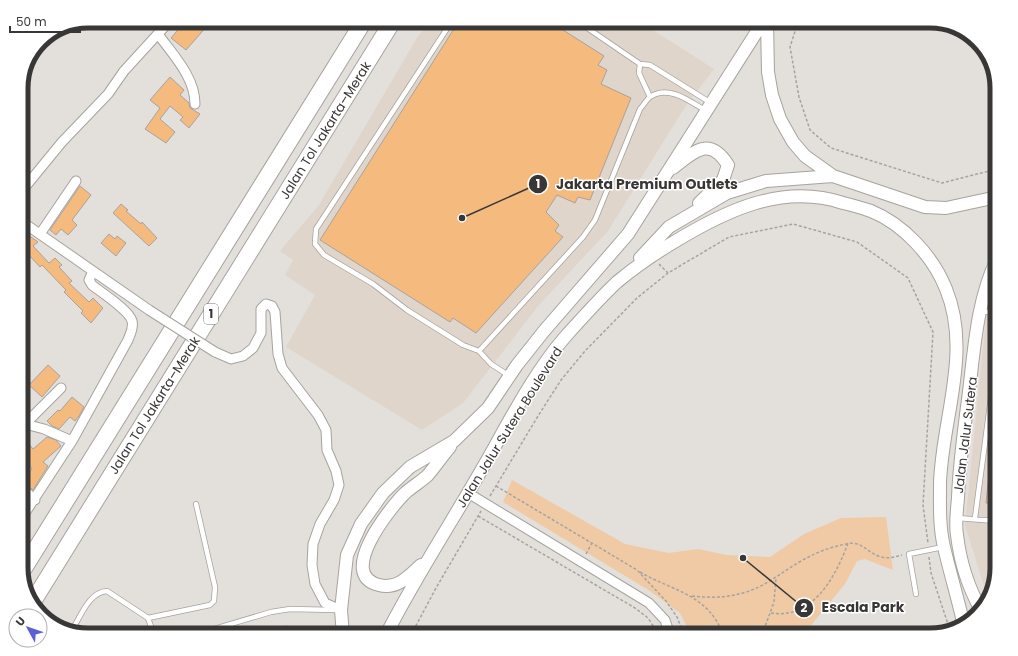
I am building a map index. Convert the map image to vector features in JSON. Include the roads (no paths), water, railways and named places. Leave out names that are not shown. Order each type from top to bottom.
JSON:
[{"type":"highway","name":"Jalan Tol Jakarta–Merak","points":[[28,562],[360,28]]},
{"type":"highway","name":"Jalan Tol Jakarta–Merak","points":[[36,597],[389,28]]},
{"type":"main road","name":"Jalan Jalur Sutera Boulevard","points":[[342,628],[341,610],[347,555],[361,524],[383,493],[410,467],[454,441],[488,408],[544,331],[628,234],[759,28]]},
{"type":"main road","points":[[767,28],[768,72],[772,96],[780,119],[793,142],[805,156],[833,176],[911,203],[936,208],[957,206],[990,199]]},
{"type":"main road","points":[[618,282],[669,227],[705,198],[723,180],[728,165],[720,153],[710,148],[698,150],[672,169],[656,190]]},
{"type":"main road","points":[[669,227],[727,193],[746,186],[785,178],[833,176]]},
{"type":"main road","name":"Jalan Jalur Sutera Boulevard","points":[[390,628],[428,559],[513,415],[548,360],[565,338],[618,282],[651,256],[699,226],[745,206],[775,197],[800,196],[830,198],[872,212],[892,223],[916,243],[934,266],[945,285],[953,306],[956,323],[956,361],[940,480],[940,525],[962,619]]},
{"type":"main road","name":"Jalan Jalur Sutera","points":[[978,603],[969,585],[961,556],[956,534],[956,518],[959,469],[980,310],[990,274]]},
{"type":"main road","points":[[428,559],[399,584],[385,587],[373,584],[365,574],[362,562],[378,527],[392,508],[406,493],[427,476],[454,441]]},
{"type":"street","points":[[28,183],[62,142],[108,94],[124,71],[163,28]]},
{"type":"street","points":[[158,34],[187,73],[195,94],[195,104]]},
{"type":"street","points":[[40,234],[76,181]]},
{"type":"street","points":[[28,225],[150,310],[215,352],[231,359],[243,356],[253,348],[261,333],[261,309],[266,304],[272,306],[275,312],[278,354],[282,368],[326,430],[327,450],[336,471],[339,485],[334,500],[320,524],[313,544],[312,565],[315,584],[325,603],[341,610]]},
{"type":"street","points":[[28,510],[72,441],[128,340],[132,330],[132,322],[128,314],[92,285],[89,280],[93,271]]},
{"type":"street","points":[[28,421],[61,388]]},
{"type":"street","points":[[28,427],[44,429],[72,441]]},
{"type":"street","points":[[468,493],[649,603],[664,620],[667,628]]},
{"type":"street","points":[[28,494],[35,500]]},
{"type":"lane","points":[[447,28],[316,229],[315,244],[324,254],[373,284],[407,310],[463,345],[479,351],[491,364],[510,376]]},
{"type":"lane","points":[[587,28],[640,64],[650,65],[709,107]]},
{"type":"lane","points":[[640,64],[639,73],[650,97]]},
{"type":"lane","points":[[479,351],[583,237],[595,220],[640,109],[650,97],[666,92],[680,95],[709,107]]},
{"type":"lane","points":[[980,310],[990,312]]},
{"type":"lane","points":[[975,518],[990,405]]},
{"type":"lane","points":[[148,618],[210,605],[214,601],[215,587],[196,504]]},
{"type":"lane","points":[[956,518],[990,519]]},
{"type":"lane","points":[[916,594],[909,554],[944,546]]},
{"type":"lane","points":[[74,626],[93,596],[99,592],[107,591],[148,618],[152,628]]},
{"type":"lane","points":[[219,628],[271,612],[290,610],[341,610]]},
{"type":"place","name":"Jakarta Premium Outlets","points":[[462,218]]},
{"type":"place","name":"Escala Park","points":[[743,558]]}]
